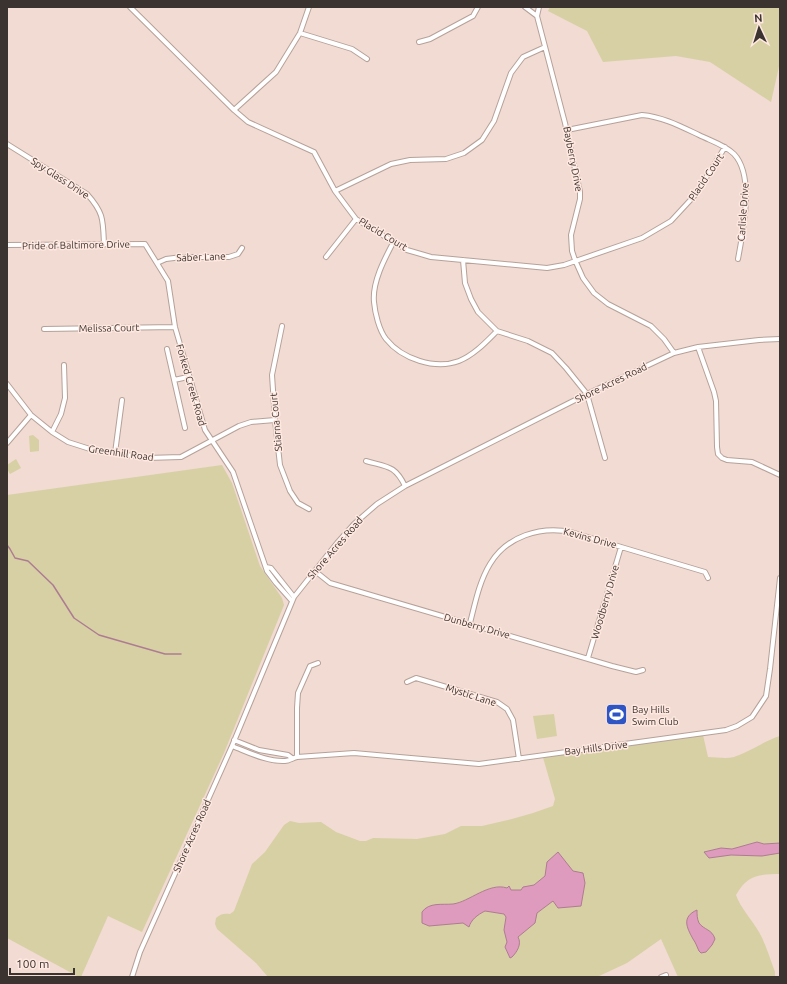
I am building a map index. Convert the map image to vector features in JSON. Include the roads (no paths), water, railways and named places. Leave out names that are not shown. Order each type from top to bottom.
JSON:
[{"type":"street","name":"Placid Court","points":[[130,7],[248,122],[314,152],[335,191],[356,219],[407,250],[425,255],[548,268],[564,265],[642,238],[671,221],[696,194],[725,147]]},
{"type":"street","points":[[234,110],[276,72],[300,33],[309,7]]},
{"type":"street","points":[[419,42],[430,39],[473,16],[478,7]]},
{"type":"street","points":[[525,7],[537,16]]},
{"type":"street","name":"Bayberry Drive","points":[[539,7],[537,16],[567,130],[580,192],[580,199],[571,235],[572,251],[575,260],[583,278],[594,293],[608,304],[651,326],[664,339],[674,353]]},
{"type":"street","points":[[300,33],[352,49],[367,58]]},
{"type":"street","points":[[335,191],[391,164],[410,160],[446,159],[466,152],[482,140],[494,121],[511,73],[523,57],[544,47]]},
{"type":"street","name":"Carlisle Drive","points":[[567,130],[630,116],[642,115],[658,118],[675,124],[725,147],[741,164],[746,182],[742,237],[738,259]]},
{"type":"street","name":"Spy Glass Drive","points":[[7,144],[87,194],[97,205],[102,217],[104,245]]},
{"type":"street","points":[[326,257],[356,219]]},
{"type":"street","points":[[394,241],[384,259],[377,281],[374,301],[379,323],[386,339],[403,353],[420,362],[437,364],[458,361],[479,349],[497,331]]},
{"type":"street","name":"Pride of Baltimore Drive","points":[[7,246],[146,244]]},
{"type":"street","name":"Forked Creek Road","points":[[146,244],[168,282],[175,327],[188,378],[205,430],[233,472],[267,571],[276,583],[293,599]]},
{"type":"street","name":"Saber Lane","points":[[157,263],[166,259],[182,257],[229,257],[238,254],[242,248]]},
{"type":"street","points":[[463,260],[465,283],[478,312],[497,331],[528,341],[552,353],[587,394],[605,458]]},
{"type":"street","name":"Stiarna Court","points":[[282,326],[272,375],[280,464],[290,491],[298,503],[309,509]]},
{"type":"street","name":"Melissa Court","points":[[44,329],[175,327]]},
{"type":"street","name":"Shore Acres Road","points":[[132,977],[140,952],[232,746],[293,599],[337,543],[364,515],[377,504],[405,486],[587,394],[674,353],[698,346],[780,339]]},
{"type":"street","points":[[698,346],[716,401],[718,454],[727,460],[752,462],[780,475]]},
{"type":"street","points":[[167,349],[185,428]]},
{"type":"street","points":[[52,432],[61,414],[65,398],[64,365]]},
{"type":"street","points":[[174,380],[188,378]]},
{"type":"street","name":"Greenhill Road","points":[[7,384],[31,415],[52,432],[68,442],[93,450],[147,458],[181,457],[239,426],[251,422],[275,420]]},
{"type":"street","points":[[115,453],[122,400]]},
{"type":"street","points":[[8,440],[31,415]]},
{"type":"street","points":[[366,461],[395,470],[405,486]]},
{"type":"street","name":"Kevins Drive","points":[[470,623],[480,588],[489,565],[501,550],[510,543],[521,537],[539,531],[559,530],[621,547],[706,572],[708,578]]},
{"type":"street","name":"Woodberry Drive","points":[[588,658],[621,547]]},
{"type":"street","name":"Dunberry Drive","points":[[315,571],[330,583],[636,672],[643,670]]},
{"type":"street","name":"Bay Hills Drive","points":[[232,746],[261,757],[287,761],[297,757],[363,753],[479,764],[726,730],[737,726],[752,717],[761,704],[768,687],[780,578]]},
{"type":"street","points":[[297,757],[298,693],[310,666],[318,663]]},
{"type":"street","name":"Mystic Lane","points":[[407,682],[416,678],[497,702],[507,709],[513,720],[519,759]]},
{"type":"street","name":"Bay Hills Drive","points":[[234,740],[259,750],[288,755],[292,758]]},
{"type":"street","points":[[662,977],[666,975]]},
{"type":"waterway","points":[[7,545],[15,558],[28,561],[53,585],[74,618],[99,635],[165,654],[181,654]]},
{"type":"place","name":"Bay Hills Swim Club","points":[[617,715]]}]
